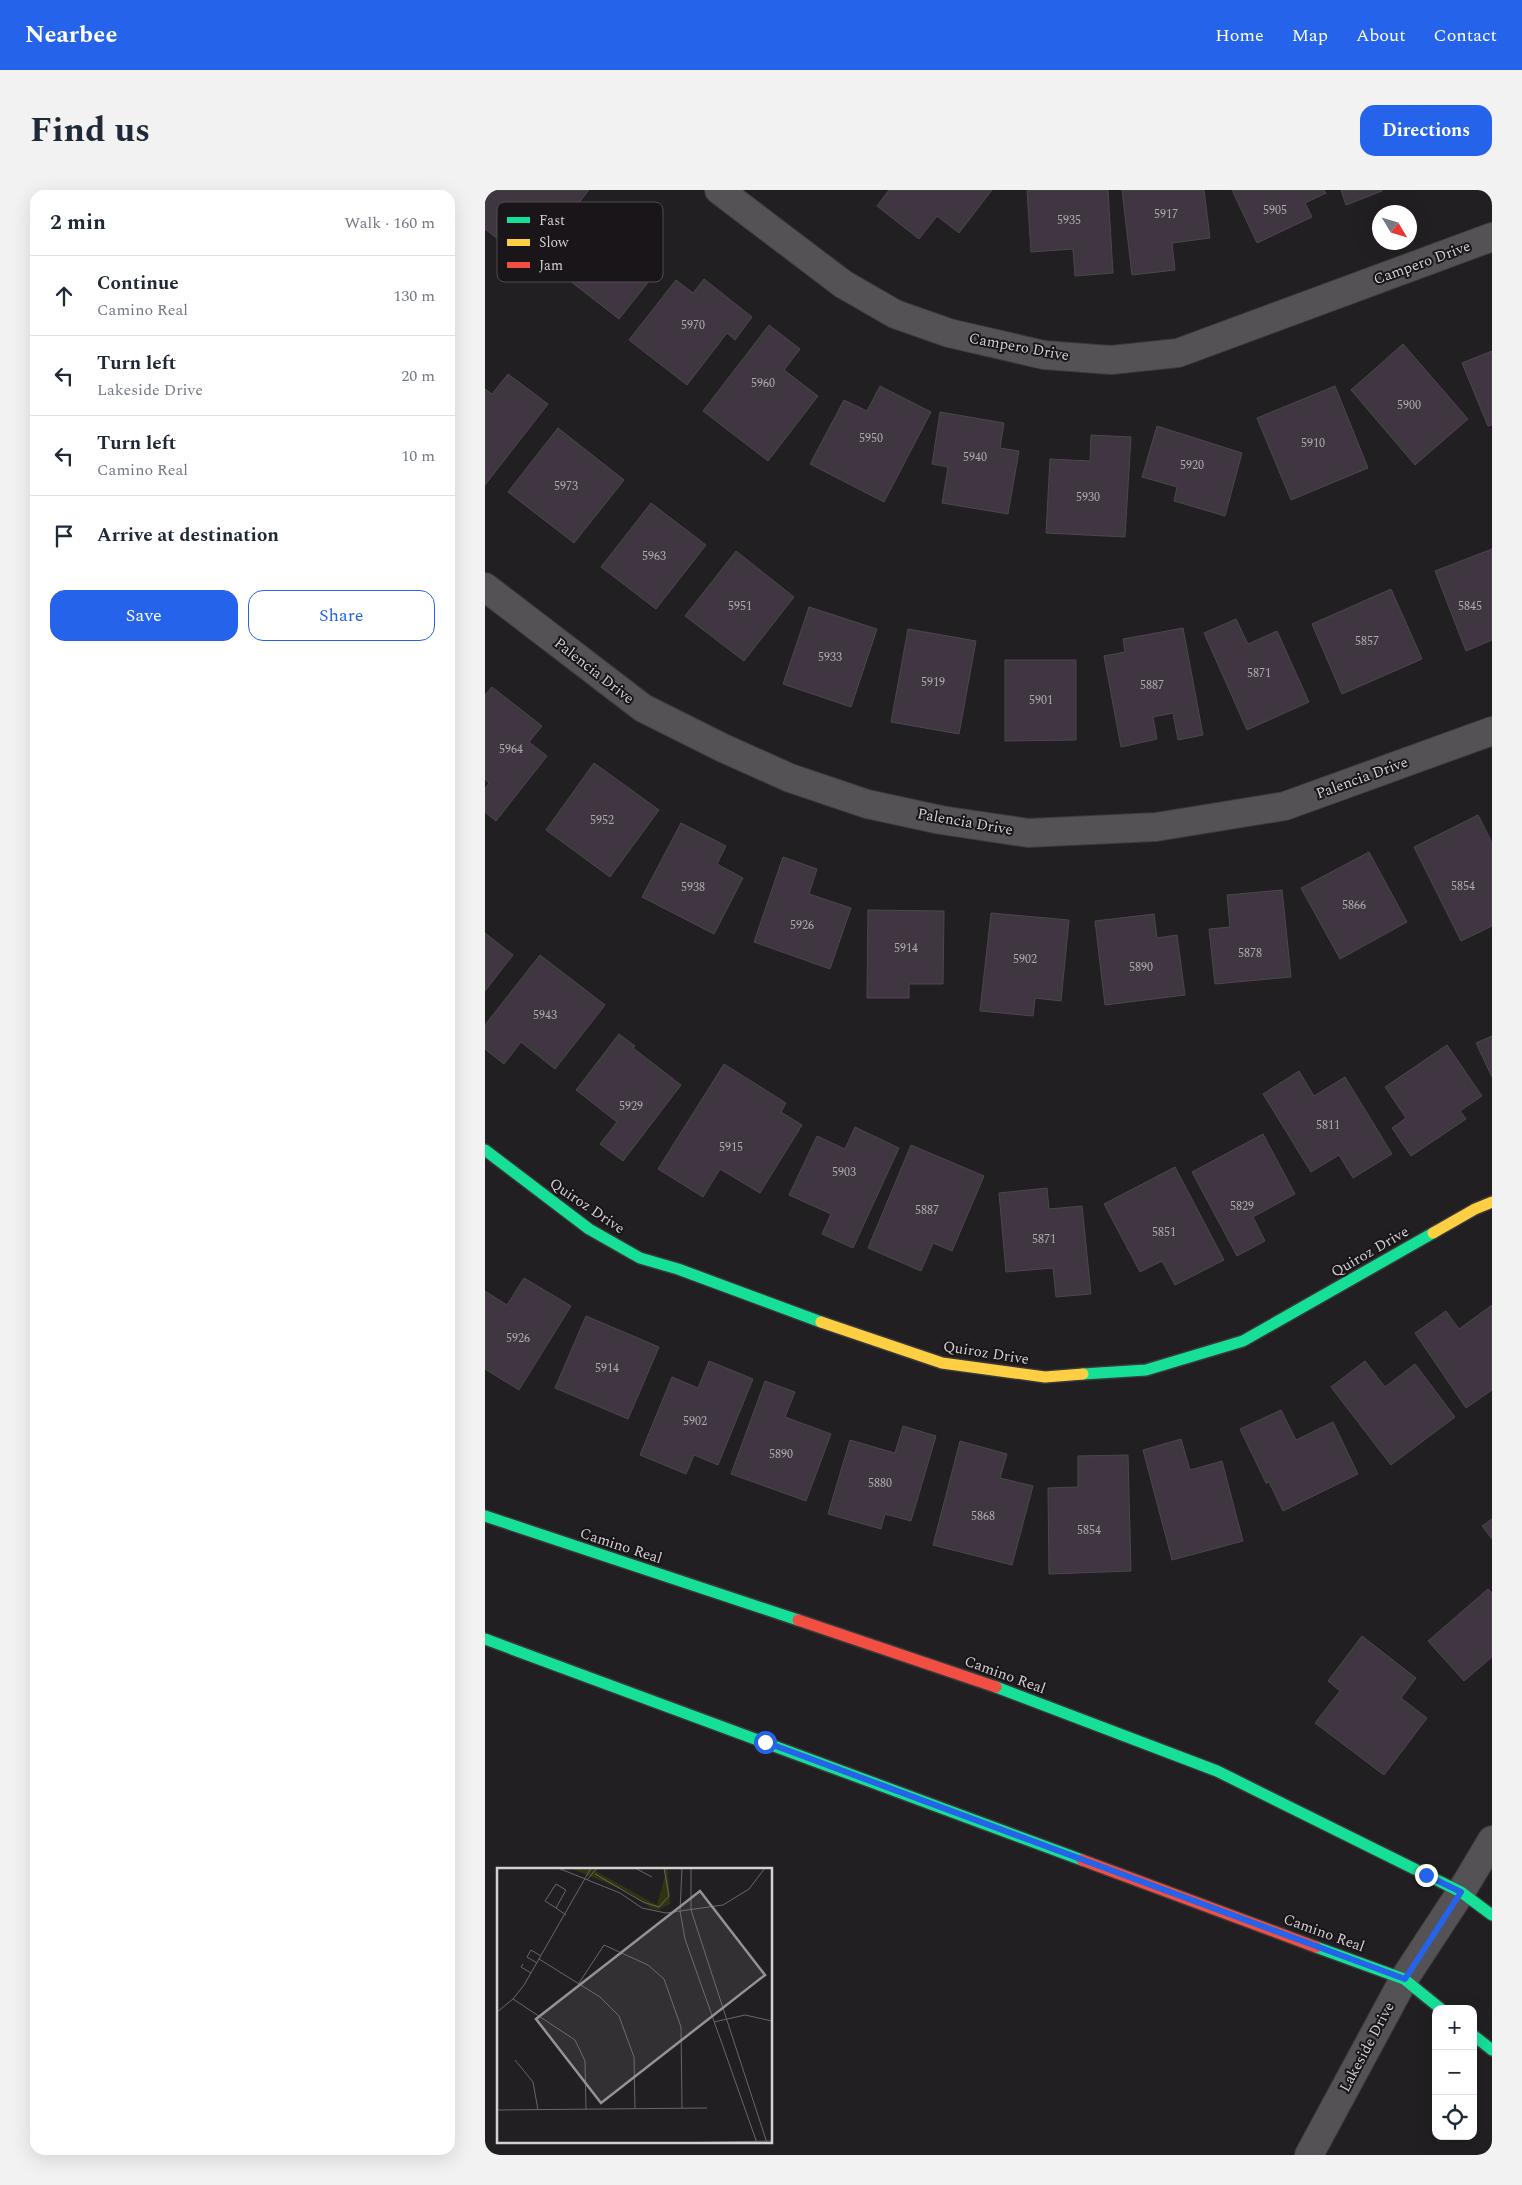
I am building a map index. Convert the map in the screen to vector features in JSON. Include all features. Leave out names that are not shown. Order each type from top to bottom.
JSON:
[{"type":"main road","name":"Quiroz Drive","points":[[485,1150],[589,1230],[640,1258],[678,1269],[779,1307],[942,1363],[1045,1378],[1146,1370],[1243,1341],[1475,1209],[1492,1202]]},
{"type":"main road","name":"Camino Real","points":[[485,1516],[964,1676],[1208,1768],[1461,1892],[1492,1915]]},
{"type":"main road","name":"Camino Real","points":[[485,1639],[1405,1979],[1436,2005]]},
{"type":"main road","points":[[1477,2037],[1492,2050]]},
{"type":"street","name":"Campero Drive","points":[[719,190],[843,284],[895,314],[949,333],[1044,355],[1111,360],[1178,353],[1492,237]]},
{"type":"street","name":"Palencia Drive","points":[[485,586],[643,708],[723,748],[790,778],[867,804],[941,820],[1028,833],[1156,827],[1285,806],[1492,731]]},
{"type":"street","name":"Lakeside Drive","points":[[1309,2155],[1405,1979],[1492,1840]]},
{"type":"building","points":[[485,190],[589,190],[579,202],[497,202],[497,238],[485,229]]},
{"type":"building","points":[[889,190],[992,190],[959,233],[937,216],[919,239],[877,206]]},
{"type":"building","points":[[1027,190],[1108,190],[1113,273],[1075,276],[1073,249],[1031,252]]},
{"type":"building","points":[[1122,190],[1204,190],[1210,238],[1172,243],[1175,270],[1132,275]]},
{"type":"building","points":[[1232,190],[1324,190],[1326,193],[1305,203],[1312,217],[1257,243]]},
{"type":"building","points":[[1341,190],[1382,190],[1382,191],[1346,205]]},
{"type":"building","points":[[704,279],[752,317],[735,340],[727,333],[687,385],[629,340],[676,280],[693,293]]},
{"type":"building","points":[[571,282],[648,282],[619,319]]},
{"type":"building","points":[[769,325],[800,349],[784,370],[818,396],[768,461],[703,411]]},
{"type":"building","points":[[1403,344],[1468,419],[1415,465],[1351,390]]},
{"type":"building","points":[[1492,351],[1492,425],[1488,426],[1462,363]]},
{"type":"building","points":[[508,374],[548,404],[485,485],[485,389],[492,394]]},
{"type":"building","points":[[880,386],[931,412],[884,502],[810,464],[844,400],[867,411]]},
{"type":"building","points":[[1335,386],[1368,468],[1291,500],[1257,418]]},
{"type":"building","points":[[940,412],[1004,423],[1000,448],[1019,451],[1008,514],[942,503],[948,467],[932,464]]},
{"type":"building","points":[[1157,426],[1242,453],[1225,516],[1174,501],[1177,487],[1142,477]]},
{"type":"building","points":[[558,428],[624,480],[574,543],[508,492]]},
{"type":"building","points":[[1091,435],[1131,437],[1125,537],[1046,533],[1050,459],[1090,461]]},
{"type":"building","points":[[651,503],[706,545],[656,609],[601,567]]},
{"type":"building","points":[[1492,549],[1492,640],[1466,651],[1435,571]]},
{"type":"building","points":[[736,551],[794,597],[744,661],[685,616]]},
{"type":"building","points":[[1391,589],[1422,659],[1342,694],[1312,624]]},
{"type":"building","points":[[809,607],[877,629],[851,707],[783,684]]},
{"type":"building","points":[[1236,619],[1248,644],[1277,631],[1309,702],[1247,730],[1204,633]]},
{"type":"building","points":[[1183,628],[1203,735],[1178,740],[1173,713],[1153,717],[1157,739],[1121,747],[1104,656],[1125,652],[1123,639]]},
{"type":"building","points":[[908,629],[976,641],[959,734],[891,722]]},
{"type":"building","points":[[1005,660],[1076,660],[1076,740],[1005,741]]},
{"type":"building","points":[[492,687],[542,726],[529,742],[547,756],[496,821],[485,812],[485,789],[489,783],[485,779],[485,695]]},
{"type":"building","points":[[594,763],[659,810],[610,877],[546,830]]},
{"type":"building","points":[[1478,815],[1492,843],[1492,926],[1461,941],[1414,847]]},
{"type":"building","points":[[681,823],[726,846],[717,864],[743,878],[714,934],[642,897]]},
{"type":"building","points":[[1369,852],[1407,922],[1340,959],[1301,888]]},
{"type":"building","points":[[783,857],[817,869],[809,894],[851,908],[830,969],[754,942]]},
{"type":"building","points":[[1282,890],[1291,977],[1215,984],[1209,929],[1230,927],[1227,895]]},
{"type":"building","points":[[868,910],[944,911],[943,984],[909,984],[909,998],[867,998]]},
{"type":"building","points":[[991,913],[1069,920],[1061,1001],[1035,998],[1033,1016],[980,1011]]},
{"type":"building","points":[[1154,914],[1157,938],[1177,935],[1185,995],[1105,1005],[1095,921]]},
{"type":"building","points":[[485,933],[513,955],[485,991]]},
{"type":"building","points":[[540,955],[605,1005],[555,1069],[521,1042],[504,1064],[485,1049],[485,1025]]},
{"type":"building","points":[[619,1034],[635,1046],[633,1048],[681,1085],[623,1161],[600,1144],[617,1122],[576,1090]]},
{"type":"building","points":[[1492,1036],[1492,1077],[1476,1043]]},
{"type":"building","points":[[1447,1045],[1482,1096],[1460,1111],[1466,1119],[1411,1156],[1392,1128],[1406,1118],[1385,1087]]},
{"type":"building","points":[[724,1064],[786,1103],[781,1112],[802,1125],[760,1193],[720,1169],[703,1197],[658,1169]]},
{"type":"building","points":[[1299,1071],[1314,1096],[1345,1077],[1392,1154],[1353,1178],[1339,1155],[1311,1172],[1263,1094]]},
{"type":"building","points":[[855,1127],[899,1148],[853,1248],[822,1234],[831,1214],[789,1195],[817,1136],[845,1149]]},
{"type":"building","points":[[1263,1134],[1295,1194],[1253,1217],[1265,1241],[1237,1256],[1192,1172]]},
{"type":"building","points":[[911,1145],[984,1176],[952,1251],[933,1243],[921,1271],[868,1248]]},
{"type":"building","points":[[1175,1167],[1224,1260],[1175,1285],[1162,1261],[1140,1272],[1104,1204]]},
{"type":"building","points":[[1047,1188],[1049,1209],[1082,1206],[1091,1294],[1056,1297],[1053,1268],[1006,1272],[999,1193]]},
{"type":"building","points":[[524,1278],[571,1306],[519,1390],[485,1369],[485,1291],[507,1305]]},
{"type":"building","points":[[1492,1305],[1492,1390],[1466,1408],[1415,1333],[1446,1311],[1459,1329]]},
{"type":"building","points":[[586,1316],[659,1347],[628,1419],[555,1388]]},
{"type":"building","points":[[709,1361],[753,1379],[718,1465],[694,1455],[686,1474],[640,1455],[672,1377],[698,1388]]},
{"type":"building","points":[[1365,1361],[1385,1387],[1415,1364],[1455,1417],[1391,1465],[1331,1387]]},
{"type":"building","points":[[765,1381],[795,1392],[785,1417],[831,1434],[806,1501],[731,1474]]},
{"type":"building","points":[[1281,1410],[1296,1440],[1333,1422],[1358,1474],[1283,1511],[1269,1482],[1266,1483],[1240,1429]]},
{"type":"building","points":[[903,1426],[936,1436],[911,1521],[885,1514],[881,1529],[828,1514],[850,1440],[895,1453]]},
{"type":"building","points":[[1181,1439],[1190,1470],[1222,1461],[1243,1541],[1172,1560],[1143,1450]]},
{"type":"building","points":[[960,1441],[1007,1454],[1000,1478],[1033,1486],[1012,1565],[933,1545]]},
{"type":"building","points":[[1128,1455],[1131,1571],[1049,1574],[1048,1488],[1078,1487],[1078,1456]]},
{"type":"building","points":[[1492,1519],[1492,1539],[1482,1526]]},
{"type":"building","points":[[1488,1589],[1492,1593],[1492,1657],[1464,1681],[1428,1641]]},
{"type":"building","points":[[1362,1636],[1416,1678],[1401,1698],[1427,1718],[1384,1775],[1315,1723],[1340,1691],[1328,1681]]},
{"type":"traffic: fast","points":[[485,1150],[589,1229],[640,1258],[678,1269],[821,1322]]},
{"type":"traffic: fast","points":[[1083,1374],[1146,1370],[1243,1341],[1433,1233]]},
{"type":"traffic: fast","points":[[485,1516],[798,1620]]},
{"type":"traffic: fast","points":[[485,1639],[1082,1860]]},
{"type":"traffic: fast","points":[[996,1687],[1217,1771],[1461,1892],[1492,1915]]},
{"type":"traffic: fast","points":[[1316,1947],[1404,1979],[1436,2005]]},
{"type":"traffic: fast","points":[[1477,2038],[1492,2050]]},
{"type":"traffic: slow","points":[[1433,1233],[1475,1209],[1492,1202]]},
{"type":"traffic: slow","points":[[821,1322],[942,1363],[1045,1377],[1083,1374]]},
{"type":"traffic: jam","points":[[798,1620],[996,1687]]},
{"type":"traffic: jam","points":[[1082,1860],[1316,1947]]},
{"type":"route","points":[[765,1742],[1405,1979],[1461,1892],[1426,1875]]}]
